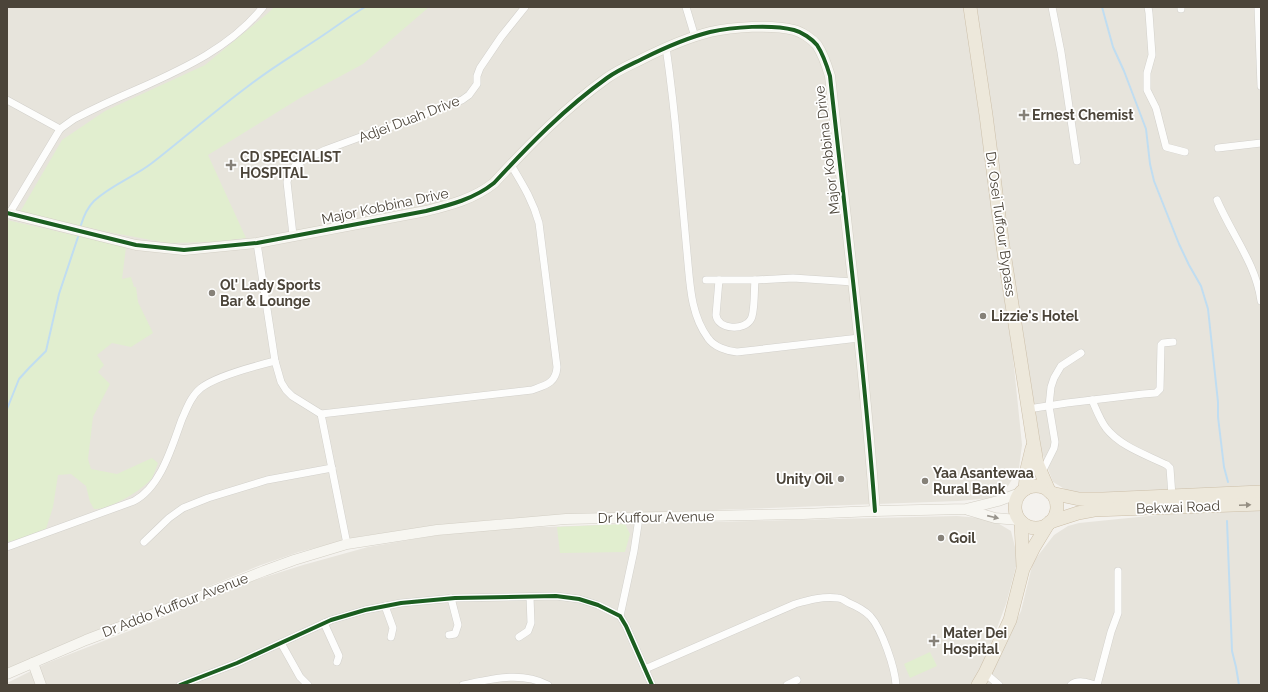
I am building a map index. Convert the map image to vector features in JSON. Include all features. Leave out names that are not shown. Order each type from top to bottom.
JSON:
[{"type":"highway","name":"Dr. Osei Tuffour Bypass","points":[[970,7],[1002,240],[1028,409],[1037,463],[1050,492]]},
{"type":"highway","name":"Dr. Osei Tuffour Bypass","points":[[1022,491],[1034,444]]},
{"type":"highway","points":[[1034,444],[1044,468],[1052,481],[1062,489],[1079,498]]},
{"type":"highway","points":[[978,685],[1010,620],[1025,565],[1034,547],[1054,517],[1056,505],[1055,499],[1050,492],[1042,487],[1033,486],[1022,491],[1016,498],[1015,510],[1020,521],[1025,565]]},
{"type":"highway","name":"Bekwai Road","points":[[1050,492],[1079,498],[1103,499],[1261,492]]},
{"type":"highway","name":"Bekwai Road","points":[[1094,510],[1261,504]]},
{"type":"highway","points":[[1020,521],[1027,526],[1034,528],[1042,527],[1078,513],[1094,510]]},
{"type":"highway","points":[[1025,565],[1057,528],[1066,522],[1094,510]]},
{"type":"street","points":[[8,213],[60,129],[74,119],[201,59],[242,30],[264,7]]},
{"type":"street","name":"Adjei Duah Drive","points":[[293,235],[287,182],[289,175],[296,165],[325,150],[462,100],[474,90],[477,84],[477,76],[480,68],[501,37],[525,7]]},
{"type":"street","points":[[686,7],[695,37]]},
{"type":"street","points":[[1052,7],[1061,52],[1077,160]]},
{"type":"street","points":[[1148,7],[1152,55],[1146,73],[1147,90],[1156,108],[1166,147],[1185,152]]},
{"type":"street","points":[[1258,7],[1261,86]]},
{"type":"street","name":"Major Kobbina Drive","points":[[8,213],[136,245],[184,250],[256,242],[426,211],[475,196],[486,190],[554,121],[599,84],[619,71],[666,47],[711,32],[738,28],[774,27],[796,30],[817,45],[830,76],[859,338],[875,511]]},
{"type":"street","points":[[666,47],[676,125],[683,217],[693,305],[708,338],[713,344],[730,351],[737,352],[859,338]]},
{"type":"street","points":[[7,100],[60,129]]},
{"type":"street","points":[[1218,148],[1261,143]]},
{"type":"street","points":[[256,242],[275,361],[281,382],[292,396],[321,414],[532,390],[548,384],[554,379],[557,367],[539,223],[532,202],[511,164]]},
{"type":"street","points":[[1217,200],[1251,264],[1261,301]]},
{"type":"street","points":[[706,280],[793,278],[853,282]]},
{"type":"street","points":[[719,280],[716,319],[720,324],[725,326],[741,327],[748,323],[753,316],[754,280]]},
{"type":"street","points":[[1028,409],[1156,393],[1160,389],[1162,345],[1163,343],[1173,342]]},
{"type":"street","points":[[1044,468],[1054,448],[1055,442],[1049,406],[1051,387],[1061,366],[1081,353]]},
{"type":"street","points":[[7,547],[140,498],[153,485],[166,461],[188,404],[195,393],[202,387],[221,378],[248,368],[275,361]]},
{"type":"street","points":[[1092,400],[1104,424],[1126,445],[1168,465],[1170,468],[1172,496]]},
{"type":"street","points":[[321,414],[346,544]]},
{"type":"street","points":[[144,542],[169,518],[183,508],[208,498],[267,480],[332,468]]},
{"type":"street","points":[[966,509],[998,501],[1022,491]]},
{"type":"street","points":[[966,509],[995,518],[1020,521]]},
{"type":"street","name":"Dr Kuffour Avenue","points":[[346,544],[444,530],[566,519],[966,509]]},
{"type":"street","points":[[620,616],[634,551],[639,518]]},
{"type":"street","name":"Dr Addo Kuffour Avenue","points":[[7,674],[86,640],[184,603],[264,570],[346,544]]},
{"type":"street","points":[[1071,685],[1075,682],[1079,682],[1096,685],[1118,613],[1118,571]]},
{"type":"street","points":[[180,685],[189,684],[324,623],[344,616],[386,606],[451,598],[556,596],[579,599],[598,605],[620,616],[626,626],[652,685]]},
{"type":"street","points":[[519,636],[528,631],[531,623],[530,597]]},
{"type":"street","points":[[645,669],[795,604],[824,597],[840,598],[858,607],[870,617],[886,644],[896,685]]},
{"type":"street","points":[[449,635],[455,634],[458,625],[451,598]]},
{"type":"street","points":[[386,606],[393,628],[391,637]]},
{"type":"street","points":[[324,623],[339,656],[337,662]]},
{"type":"street","points":[[280,643],[300,678],[308,685]]},
{"type":"street","points":[[33,663],[41,685]]},
{"type":"street","points":[[985,673],[999,685]]},
{"type":"street","points":[[464,685],[511,677],[523,677],[539,680],[548,685]]},
{"type":"street","points":[[786,685],[797,680]]},
{"type":"shaded area","points":[[7,7],[964,7],[1013,357],[1022,445],[1019,468],[1008,486],[993,498],[958,501],[500,519],[362,536],[299,552],[261,565],[7,669]]},
{"type":"shaded area","points":[[973,7],[1261,7],[1261,490],[1073,494],[1053,482],[1038,442],[1023,331],[1002,206]]},
{"type":"shaded area","points":[[1261,510],[1261,685],[981,685],[1006,642],[1021,611],[1033,562],[1054,535],[1068,526],[1079,523],[1198,511]]},
{"type":"shaded area","points":[[957,516],[991,519],[1011,531],[1018,559],[1006,604],[980,673],[973,685],[7,685],[7,683],[47,663],[165,617],[240,585],[303,565],[368,547],[439,535],[516,528]]},
{"type":"green space","points":[[274,7],[429,7],[363,64],[300,98],[208,155],[246,238],[213,242],[167,243],[108,232],[20,212],[62,140],[105,111],[205,65]]},
{"type":"green space","points":[[7,220],[126,247],[122,279],[131,277],[134,287],[136,287],[138,302],[153,333],[131,347],[112,343],[97,355],[104,365],[98,372],[110,384],[93,417],[88,459],[91,469],[117,474],[152,458],[158,463],[152,478],[148,483],[117,503],[94,509],[90,502],[86,486],[71,474],[58,475],[53,507],[46,529],[15,541],[7,542]]},
{"type":"green space","points":[[625,524],[630,534],[625,552],[560,553],[557,527]]},
{"type":"green space","points":[[930,652],[937,666],[910,678],[904,664]]},
{"type":"waterway","points":[[81,225],[88,209],[101,195],[152,163],[265,73],[365,7]]},
{"type":"waterway","points":[[1102,7],[1113,47],[1124,71],[1146,129],[1150,164],[1154,181],[1179,244],[1201,286],[1208,309],[1218,402],[1218,417],[1224,467],[1228,482]]},
{"type":"waterway","points":[[7,409],[19,379],[46,351],[59,294],[78,237]]},
{"type":"waterway","points":[[1227,521],[1232,651],[1239,685]]},
{"type":"cycle path","points":[[7,213],[136,245],[184,250],[257,243],[426,211],[462,201],[486,189],[494,183],[562,114],[611,75],[650,55],[684,40],[719,30],[775,27],[797,31],[807,36],[817,45],[823,56],[830,76],[860,347],[875,511]]},
{"type":"cycle path","points":[[180,685],[237,663],[331,620],[365,610],[401,603],[455,598],[556,596],[579,599],[598,605],[620,616],[626,626],[652,685]]},
{"type":"place","name":"Ernest Chemist","points":[[1024,115]]},
{"type":"place","name":"CD SPECIALIST HOSPITAL","points":[[231,165]]},
{"type":"place","name":"Ol' Lady Sports Bar & Lounge","points":[[212,293]]},
{"type":"place","name":"Lizzie's Hotel","points":[[983,316]]},
{"type":"place","name":"Unity Oil","points":[[841,479]]},
{"type":"place","name":"Yaa Asantewaa Rural Bank","points":[[925,481]]},
{"type":"place","name":"Goil","points":[[941,538]]},
{"type":"place","name":"Mater Dei Hospital","points":[[934,641]]}]
